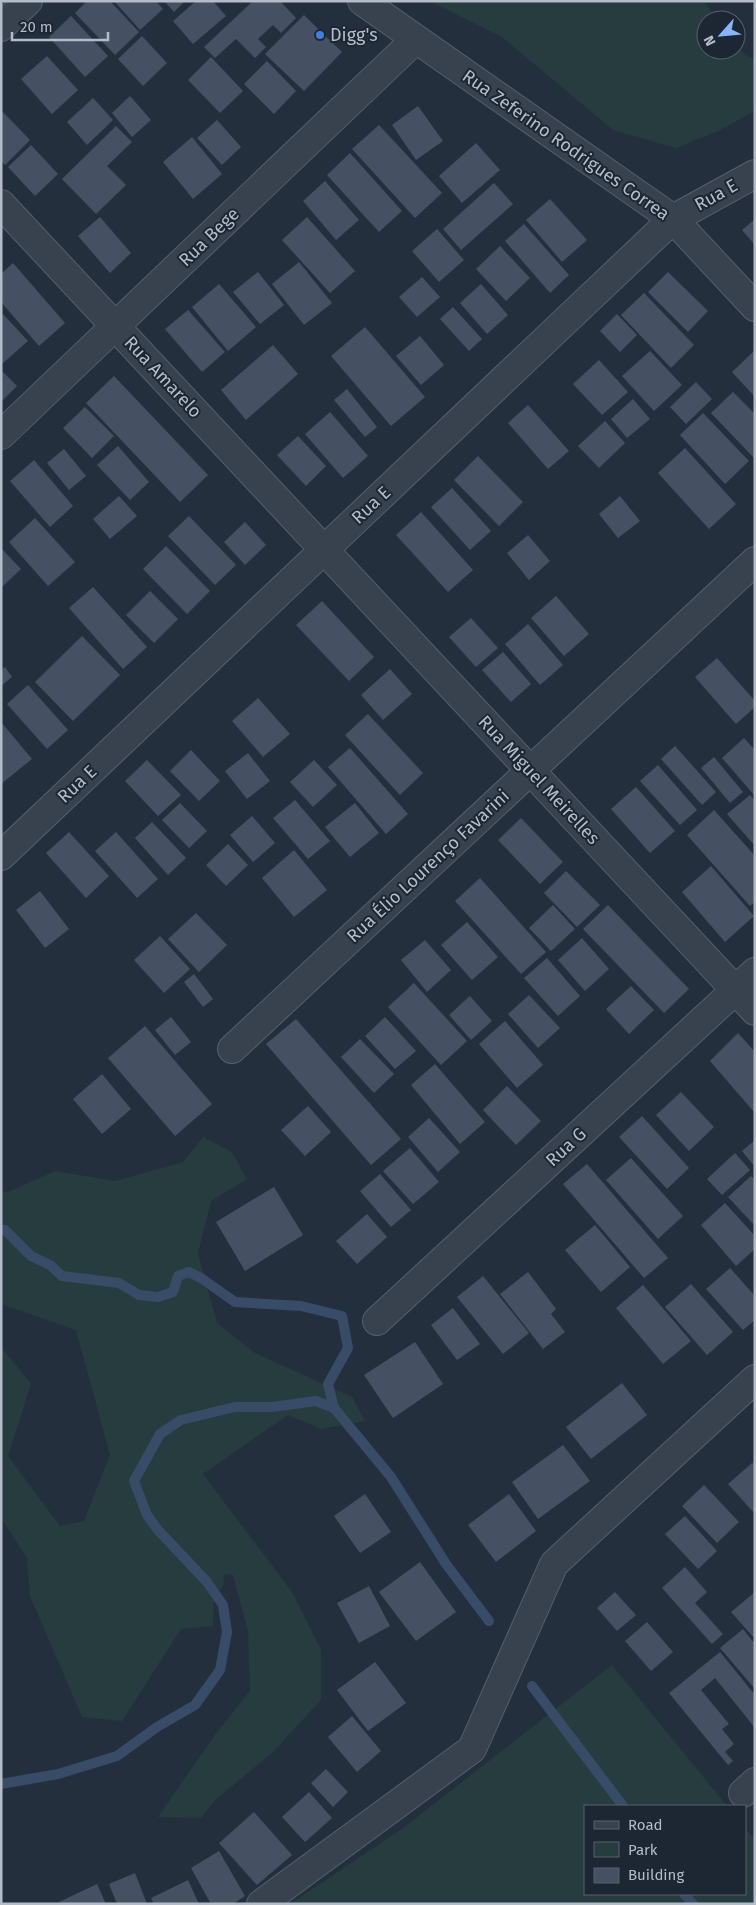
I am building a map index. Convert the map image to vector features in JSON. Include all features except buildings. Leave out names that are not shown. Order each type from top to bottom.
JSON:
[{"type":"street","points":[[1,27],[28,1]]},
{"type":"street","name":"Rua Zeferino Rodrigues Correa","points":[[362,1],[672,219],[755,307]]},
{"type":"street","name":"Rua Bege","points":[[1,435],[416,39]]},
{"type":"street","name":"Rua E","points":[[1,856],[672,219],[755,174]]},
{"type":"street","name":"Rua Amarelo","points":[[1,204],[325,549]]},
{"type":"street","name":"Rua Miguel Meirelles","points":[[325,549],[530,771],[745,981],[755,1011]]},
{"type":"street","name":"Rua Élio Lourenço Favarini","points":[[232,1050],[755,561]]},
{"type":"street","name":"Rua G","points":[[377,1321],[745,981]]},
{"type":"street","points":[[261,1904],[472,1749],[554,1564],[755,1379]]},
{"type":"green space","points":[[429,1],[703,1],[710,10],[696,10],[696,60],[746,60],[746,55],[755,59],[755,111],[718,131],[676,148],[613,130],[502,37]]},
{"type":"green space","points":[[203,1137],[232,1152],[247,1179],[211,1201],[198,1253],[217,1323],[255,1353],[352,1397],[365,1421],[321,1429],[288,1415],[203,1474],[292,1592],[321,1650],[321,1700],[271,1754],[215,1800],[201,1818],[158,1817],[217,1732],[250,1691],[248,1631],[233,1575],[224,1574],[223,1587],[214,1594],[213,1626],[181,1629],[122,1721],[82,1717],[30,1596],[27,1558],[1,1518],[1,1347],[31,1384],[8,1456],[60,1526],[84,1521],[110,1455],[76,1330],[1,1304],[1,1191],[8,1192],[55,1171],[115,1181],[183,1162]]},
{"type":"green space","points":[[612,1665],[726,1805],[584,1805],[584,1895],[746,1895],[746,1829],[755,1840],[755,1904],[290,1904],[399,1831]]},
{"type":"waterway","points":[[1,1230],[5,1230],[31,1256],[50,1265],[62,1276],[119,1283],[139,1295],[158,1297],[173,1292],[178,1276],[189,1272],[201,1278],[235,1302],[301,1306],[342,1316],[348,1348],[328,1384],[334,1408],[391,1477],[446,1564],[489,1621]]},
{"type":"waterway","points":[[1,1784],[58,1774],[117,1756],[157,1727],[195,1705],[220,1670],[227,1632],[223,1605],[207,1582],[158,1530],[147,1515],[134,1481],[160,1434],[181,1420],[235,1407],[272,1407],[316,1401],[334,1408]]},
{"type":"waterway","points":[[532,1686],[622,1805]]},
{"type":"waterway","points":[[685,1895],[693,1904]]},
{"type":"place","name":"Digg's","points":[[320,35]]}]
